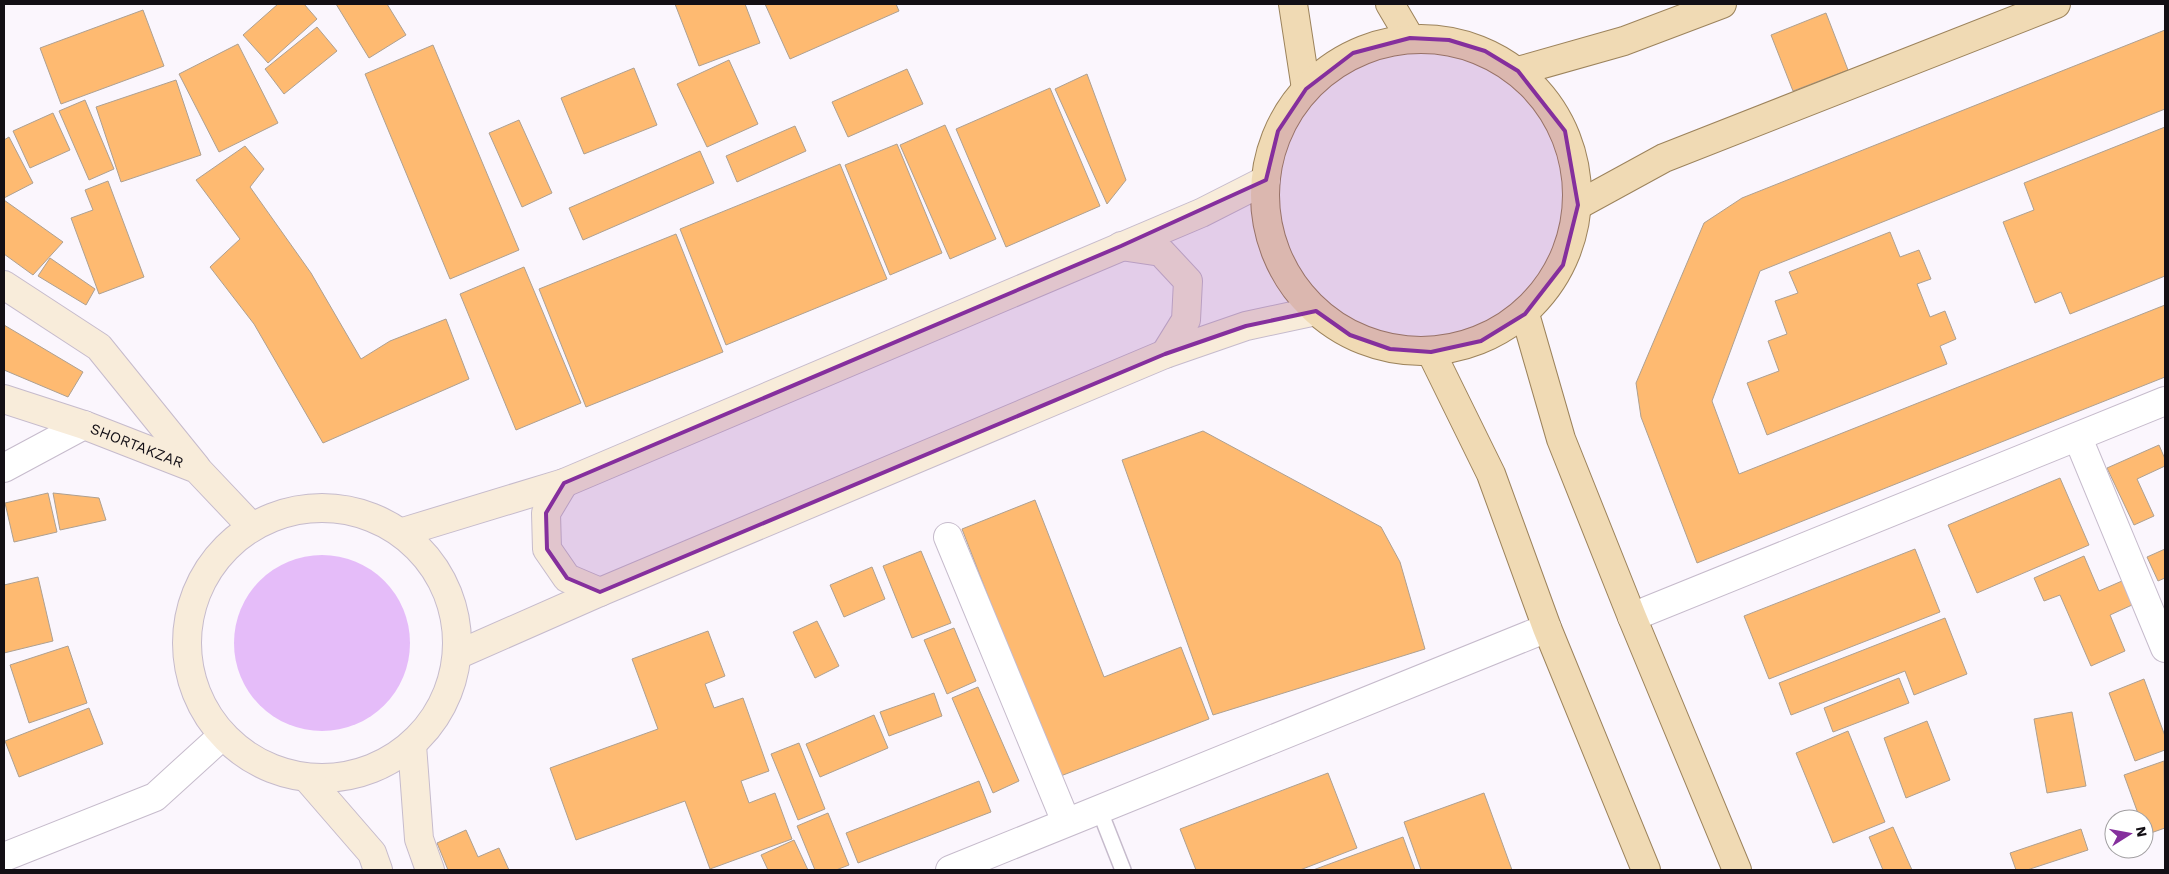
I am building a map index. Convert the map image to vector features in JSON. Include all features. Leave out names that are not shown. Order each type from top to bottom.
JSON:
[{"type":"main road","points":[[1292,4],[1306,89]]},
{"type":"main road","points":[[1390,4],[1410,38]]},
{"type":"main road","points":[[1518,71],[1624,41],[1722,4]]},
{"type":"main road","points":[[1578,205],[1664,158],[2056,4]]},
{"type":"main road","points":[[1410,38],[1449,40],[1476,48],[1485,51],[1518,71],[1565,131],[1578,205],[1563,265],[1525,314],[1481,341],[1431,352],[1390,349],[1350,335],[1316,311],[1286,274],[1269,229],[1266,180],[1278,131],[1306,89],[1353,53],[1410,38]]},
{"type":"main road","points":[[1525,314],[1561,439],[1632,617],[1737,870]]},
{"type":"main road","points":[[1431,352],[1490,474],[1547,628],[1646,870]]},
{"type":"street","points":[[403,532],[564,483],[1201,213],[1266,180]]},
{"type":"street","points":[[1121,246],[1160,252],[1188,281],[1186,320],[1165,354]]},
{"type":"street","points":[[4,284],[99,347],[197,468]]},
{"type":"street","points":[[457,655],[600,592],[1165,354],[1246,326],[1316,311]]},
{"type":"street","name":"SHORTAKZAR","points":[[4,399],[84,426],[197,468],[251,526]]},
{"type":"street","points":[[1632,617],[2078,438],[2165,401]]},
{"type":"street","points":[[4,468],[84,426]]},
{"type":"street","points":[[2078,438],[2165,648]]},
{"type":"street","points":[[564,483],[546,513],[547,549],[567,578],[600,592]]},
{"type":"street","points":[[301,508],[354,510],[403,532],[434,566],[454,609],[457,655],[443,704],[412,745],[381,766],[345,777],[307,778],[276,771],[247,756],[222,736],[200,703],[188,664],[187,624],[198,585],[220,552],[251,526],[301,508]]},
{"type":"street","points":[[948,537],[1066,822]]},
{"type":"street","points":[[950,870],[1547,628]]},
{"type":"street","points":[[4,857],[156,797],[222,736]]},
{"type":"street","points":[[412,745],[419,839],[430,870]]},
{"type":"street","points":[[307,778],[372,854],[378,870]]},
{"type":"lane","points":[[1099,809],[1123,870]]},
{"type":"highlighted area","points":[[1410,38],[1449,40],[1485,51],[1518,71],[1565,131],[1578,205],[1563,265],[1525,314],[1481,341],[1431,352],[1390,349],[1350,335],[1316,311],[1246,326],[1165,354],[600,592],[567,578],[547,549],[546,513],[564,483],[1121,246],[1266,180],[1278,131],[1306,89],[1353,53]]},
{"type":"shaded area","points":[[313,555],[331,555],[356,561],[385,580],[404,609],[409,626],[409,660],[404,677],[385,706],[364,721],[348,728],[331,731],[313,731],[288,725],[259,706],[244,685],[237,669],[234,652],[234,634],[240,609],[259,580],[280,565],[296,558]]},
{"type":"building","points":[[278,4],[304,4],[317,19],[268,63],[243,35]]},
{"type":"building","points":[[336,4],[387,4],[406,35],[369,58]]},
{"type":"building","points":[[675,4],[745,4],[760,43],[699,66]]},
{"type":"building","points":[[765,4],[896,4],[899,11],[790,59]]},
{"type":"building","points":[[143,10],[164,66],[61,104],[40,48]]},
{"type":"building","points":[[1826,13],[1848,70],[1793,91],[1771,35]]},
{"type":"building","points":[[317,27],[337,51],[284,94],[265,69]]},
{"type":"building","points":[[2165,30],[2165,109],[1760,271],[1712,401],[1739,474],[2165,305],[2165,377],[1697,563],[1641,417],[1636,383],[1704,223],[1742,198]]},
{"type":"building","points":[[238,44],[278,123],[219,152],[179,74]]},
{"type":"building","points":[[433,45],[519,250],[450,279],[365,74]]},
{"type":"building","points":[[729,60],[758,124],[707,147],[677,84]]},
{"type":"building","points":[[634,68],[657,125],[584,154],[561,98]]},
{"type":"building","points":[[907,69],[923,104],[848,137],[832,102]]},
{"type":"building","points":[[1087,74],[1126,180],[1107,204],[1055,89]]},
{"type":"building","points":[[176,80],[201,155],[121,182],[96,107]]},
{"type":"building","points":[[1050,88],[1100,206],[1006,247],[956,129]]},
{"type":"building","points":[[85,100],[114,169],[89,180],[59,111]]},
{"type":"building","points":[[53,113],[70,150],[30,168],[13,131]]},
{"type":"building","points":[[519,120],[552,193],[522,207],[489,133]]},
{"type":"building","points":[[945,125],[996,239],[950,259],[900,145]]},
{"type":"building","points":[[795,126],[806,151],[737,182],[726,156]]},
{"type":"building","points":[[2165,127],[2165,276],[2070,314],[2061,292],[2035,303],[2003,222],[2034,210],[2024,183]]},
{"type":"building","points":[[9,137],[33,183],[4,198],[4,140]]},
{"type":"building","points":[[897,144],[942,253],[890,275],[845,165]]},
{"type":"building","points":[[245,146],[264,169],[250,187],[311,273],[361,359],[390,341],[446,319],[469,379],[323,443],[254,324],[210,267],[240,239],[196,180]]},
{"type":"building","points":[[700,151],[714,183],[583,240],[569,208]]},
{"type":"building","points":[[840,164],[887,279],[726,345],[680,229]]},
{"type":"building","points":[[108,181],[144,277],[99,294],[71,218],[93,210],[85,190]]},
{"type":"building","points":[[4,200],[63,242],[33,275],[4,254]]},
{"type":"building","points":[[1890,232],[1900,257],[1919,250],[1931,279],[1917,284],[1930,317],[1945,311],[1956,339],[1940,346],[1947,364],[1767,435],[1747,383],[1779,371],[1768,341],[1787,334],[1775,301],[1798,293],[1789,272]]},
{"type":"building","points":[[676,234],[723,352],[586,407],[539,289]]},
{"type":"building","points":[[50,258],[95,289],[86,305],[38,276]]},
{"type":"building","points":[[524,267],[581,403],[516,430],[460,294]]},
{"type":"building","points":[[4,325],[83,372],[68,397],[4,370]]},
{"type":"building","points":[[1203,431],[1381,527],[1400,562],[1425,649],[1213,715],[1122,460]]},
{"type":"building","points":[[2159,445],[2165,459],[2165,466],[2137,479],[2154,516],[2134,525],[2107,468]]},
{"type":"building","points":[[2060,478],[2089,545],[1977,593],[1948,525]]},
{"type":"building","points":[[48,493],[57,532],[14,542],[5,503]]},
{"type":"building","points":[[53,493],[99,498],[106,520],[60,530]]},
{"type":"building","points":[[1035,500],[1104,677],[1181,647],[1209,719],[1058,777],[962,529]]},
{"type":"building","points":[[1915,549],[1940,612],[1769,679],[1744,616]]},
{"type":"building","points":[[2165,549],[2165,578],[2158,581],[2147,557]]},
{"type":"building","points":[[921,551],[951,623],[912,638],[883,566]]},
{"type":"building","points":[[2084,556],[2099,591],[2122,581],[2132,605],[2110,615],[2125,651],[2091,666],[2060,595],[2044,601],[2034,578]]},
{"type":"building","points":[[872,567],[885,599],[844,617],[830,585]]},
{"type":"building","points":[[38,577],[53,641],[4,653],[4,585]]},
{"type":"building","points":[[1945,618],[1967,674],[1914,695],[1905,671],[1791,715],[1779,683]]},
{"type":"building","points":[[817,621],[839,666],[815,678],[793,632]]},
{"type":"building","points":[[954,628],[976,681],[947,694],[924,640]]},
{"type":"building","points":[[708,631],[725,676],[705,684],[714,708],[743,698],[769,771],[741,781],[749,803],[775,793],[792,839],[710,869],[685,801],[576,840],[550,768],[658,729],[632,659]]},
{"type":"building","points":[[68,646],[87,703],[29,723],[10,665]]},
{"type":"building","points":[[1899,678],[1909,703],[1833,732],[1824,708]]},
{"type":"building","points":[[2144,679],[2165,736],[2165,750],[2135,761],[2109,693]]},
{"type":"building","points":[[978,687],[1019,781],[993,793],[952,698]]},
{"type":"building","points":[[934,693],[942,716],[889,736],[880,712]]},
{"type":"building","points":[[89,708],[103,744],[19,777],[5,741]]},
{"type":"building","points":[[2072,712],[2086,786],[2047,793],[2034,719]]},
{"type":"building","points":[[874,715],[888,748],[820,777],[806,744]]},
{"type":"building","points":[[1927,721],[1950,780],[1906,798],[1884,738]]},
{"type":"building","points":[[1848,731],[1885,822],[1833,843],[1796,753]]},
{"type":"building","points":[[799,743],[825,809],[798,820],[771,754]]},
{"type":"building","points":[[2164,761],[2165,828],[2154,832],[2154,809],[2136,809],[2124,775]]},
{"type":"building","points":[[1328,773],[1357,848],[1300,870],[1196,870],[1180,829]]},
{"type":"building","points":[[979,781],[991,812],[858,863],[846,833]]},
{"type":"building","points":[[1484,793],[1512,870],[1421,870],[1404,822]]},
{"type":"building","points":[[828,813],[849,865],[836,870],[815,870],[797,826]]},
{"type":"building","points":[[1893,827],[1912,870],[1883,870],[1869,837]]},
{"type":"building","points":[[2081,829],[2088,850],[2027,870],[2016,870],[2010,853]]},
{"type":"building","points":[[466,830],[478,857],[499,848],[509,870],[448,870],[437,843]]},
{"type":"building","points":[[1403,837],[1415,870],[1313,870]]},
{"type":"building","points":[[794,840],[808,870],[768,870],[761,855]]}]
